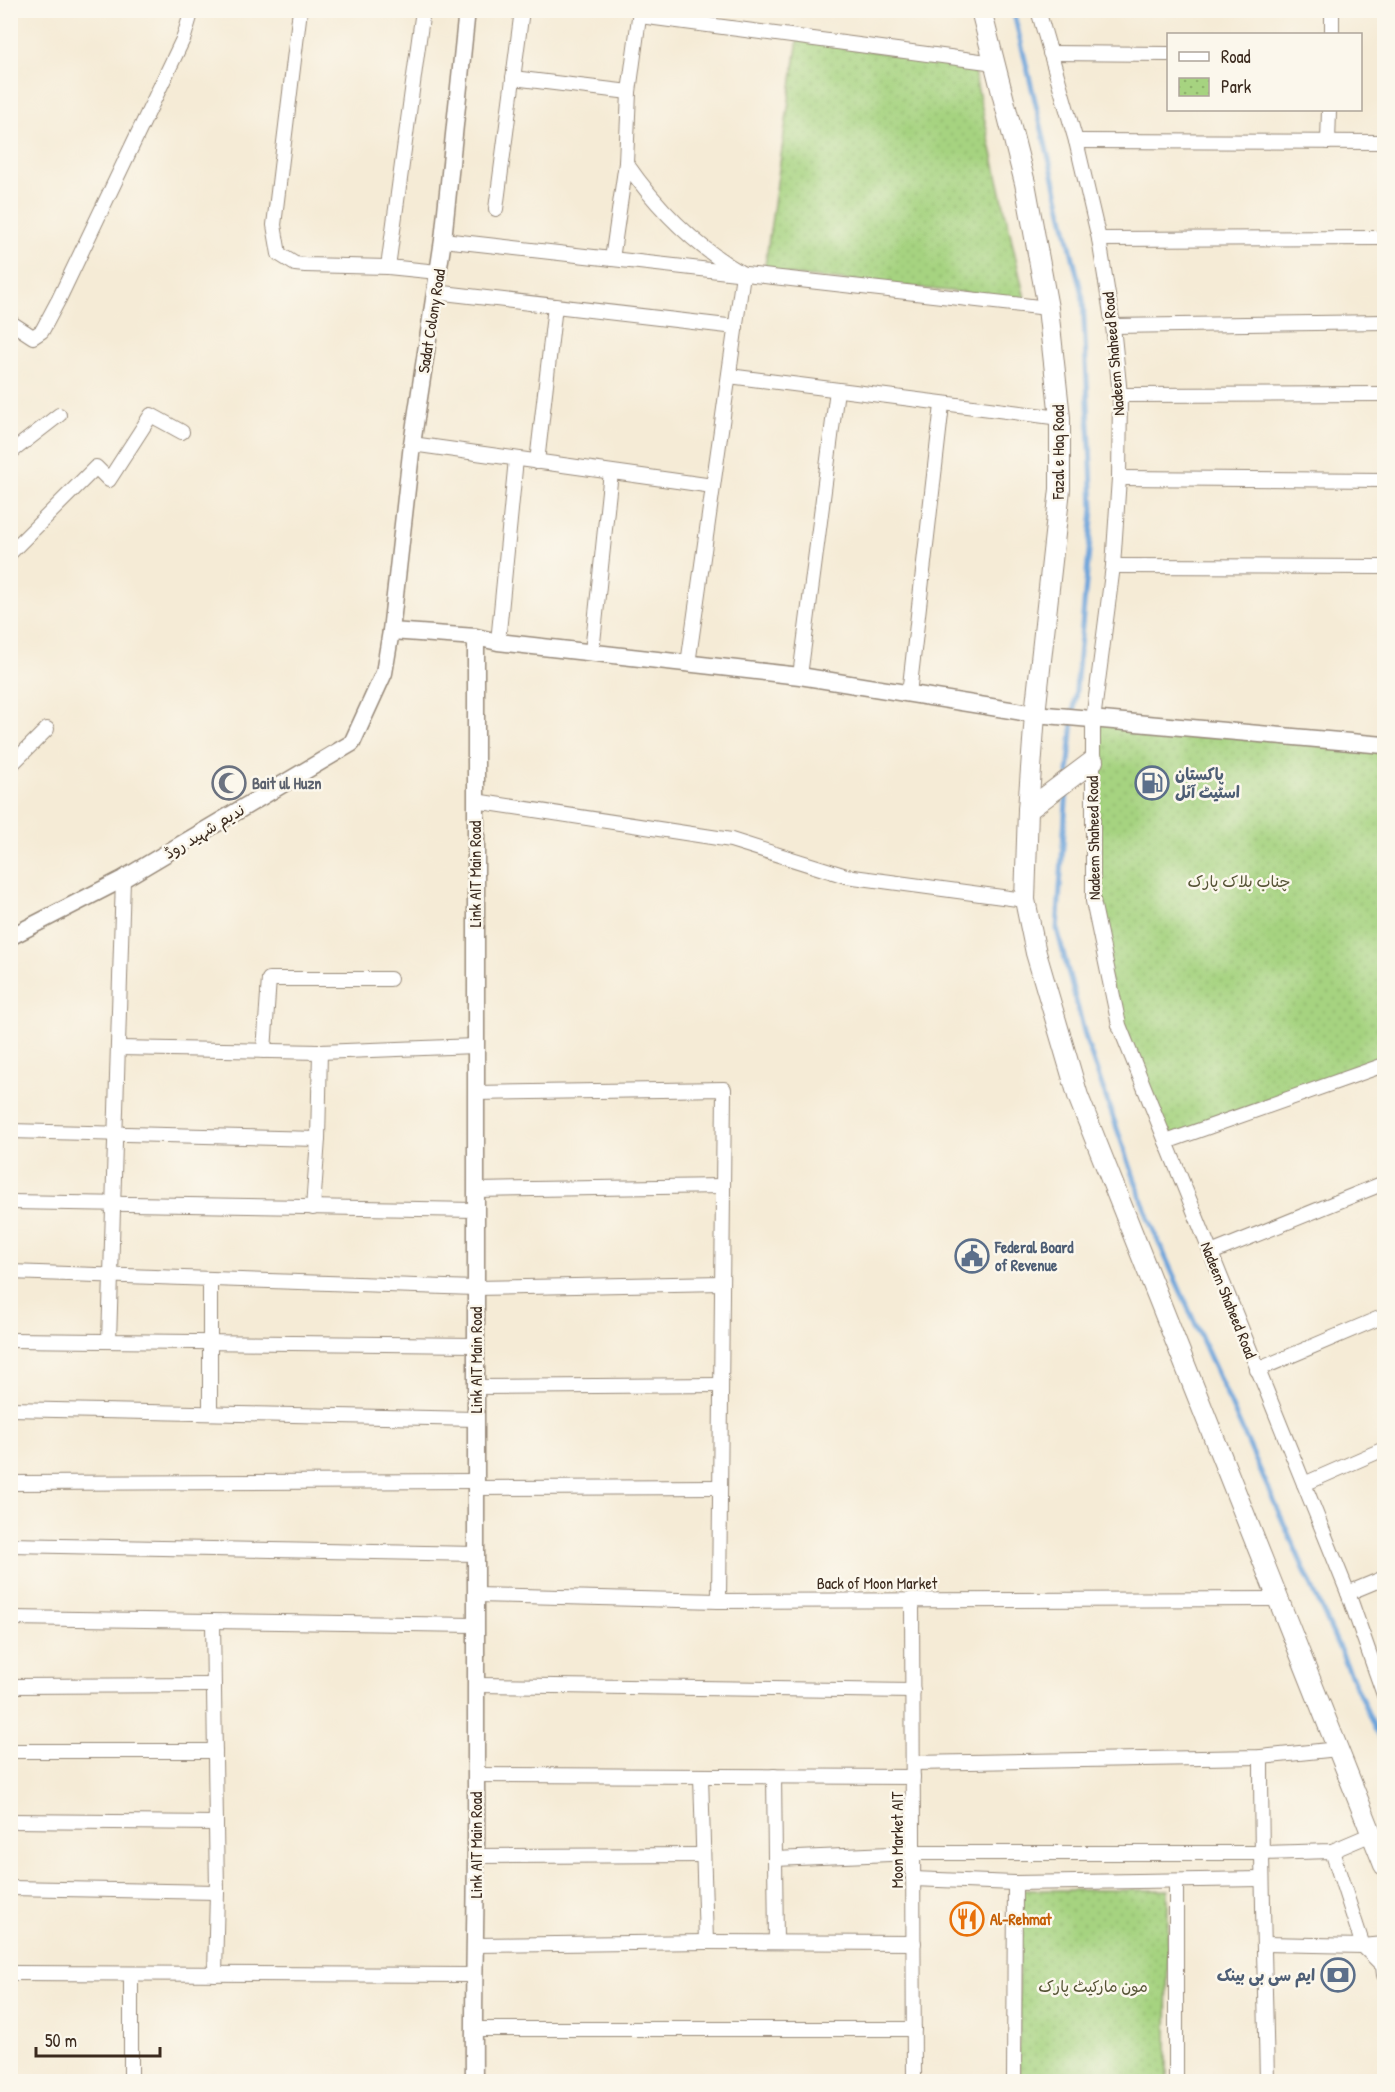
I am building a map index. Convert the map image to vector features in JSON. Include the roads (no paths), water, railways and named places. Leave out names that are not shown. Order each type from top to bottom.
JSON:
[{"type":"main road","name":"Fazal e Haq Road","points":[[981,10],[1025,183],[1048,308],[1060,418],[1060,489],[1042,715],[1028,810],[1025,900]]},
{"type":"main road","points":[[1028,810],[1090,763]]},
{"type":"main road","points":[[1025,900],[1036,953],[1078,1096],[1384,1865]]},
{"type":"street","points":[[10,322],[33,337],[42,331],[184,37],[192,10]]},
{"type":"street","points":[[300,10],[274,225],[279,254],[295,264],[388,267],[438,272]]},
{"type":"street","points":[[388,267],[423,10]]},
{"type":"street","name":"Sadat Colony Road","points":[[391,631],[412,444],[443,240],[467,10]]},
{"type":"street","points":[[496,209],[522,10]]},
{"type":"street","name":"Nadeem Shaheed Road","points":[[1038,10],[1076,141],[1099,239],[1113,326],[1120,395],[1119,478],[1113,566],[1089,720],[1093,901],[1119,1025],[1348,1593],[1384,1695]]},
{"type":"street","points":[[1332,10],[1332,33]]},
{"type":"street","points":[[612,259],[626,163],[628,92],[640,13],[995,63]]},
{"type":"street","points":[[1050,53],[1167,54]]},
{"type":"street","points":[[513,78],[628,92]]},
{"type":"street","points":[[1328,142],[1329,111]]},
{"type":"street","points":[[1076,141],[1384,142]]},
{"type":"street","points":[[626,163],[684,232],[716,259],[743,274]]},
{"type":"street","points":[[1099,239],[1384,238]]},
{"type":"street","points":[[443,240],[1048,308]]},
{"type":"street","points":[[688,664],[743,274]]},
{"type":"street","points":[[435,292],[736,327]]},
{"type":"street","points":[[537,462],[555,306]]},
{"type":"street","points":[[1113,326],[1384,322]]},
{"type":"street","points":[[729,376],[942,405],[1060,418]]},
{"type":"street","points":[[800,676],[837,390]]},
{"type":"street","points":[[1120,395],[1384,394]]},
{"type":"street","points":[[909,694],[942,405]]},
{"type":"street","points":[[10,453],[59,415]]},
{"type":"street","points":[[10,553],[96,467],[109,480],[151,415],[182,432]]},
{"type":"street","points":[[412,444],[713,486]]},
{"type":"street","points":[[498,642],[516,459]]},
{"type":"street","points":[[592,652],[611,472]]},
{"type":"street","points":[[1119,478],[1384,480]]},
{"type":"street","points":[[1113,566],[1384,567]]},
{"type":"street","points":[[391,631],[476,638],[800,676],[1042,715],[1384,745]]},
{"type":"street","name":"ندیم شہید روڈ","points":[[10,937],[123,879],[352,743],[384,673],[391,631]]},
{"type":"street","name":"Link AIT Main Road","points":[[474,2082],[473,1975],[477,1856],[474,1625],[476,1595],[476,638]]},
{"type":"street","points":[[10,766],[47,729]]},
{"type":"street","points":[[475,801],[731,840],[846,876],[1025,900]]},
{"type":"street","points":[[109,1341],[123,879]]},
{"type":"street","points":[[264,1051],[269,979],[390,979]]},
{"type":"street","points":[[118,1048],[320,1052],[476,1046]]},
{"type":"street","points":[[313,1208],[318,1140],[320,1052]]},
{"type":"street","points":[[1166,1142],[1384,1065]]},
{"type":"street","points":[[476,1094],[724,1089],[719,1601]]},
{"type":"street","points":[[10,1131],[318,1140]]},
{"type":"street","points":[[1211,1253],[1384,1183]]},
{"type":"street","points":[[476,1190],[723,1186]]},
{"type":"street","points":[[10,1202],[476,1210]]},
{"type":"street","points":[[10,1272],[476,1288],[722,1283]]},
{"type":"street","points":[[210,1279],[210,1413]]},
{"type":"street","points":[[1257,1370],[1384,1316]]},
{"type":"street","points":[[10,1340],[476,1345]]},
{"type":"street","points":[[476,1387],[721,1385]]},
{"type":"street","points":[[10,1409],[476,1419]]},
{"type":"street","points":[[1304,1484],[1384,1449]]},
{"type":"street","points":[[10,1483],[720,1486]]},
{"type":"street","points":[[10,1545],[476,1554]]},
{"type":"street","points":[[1348,1593],[1384,1578]]},
{"type":"street","name":"Back of Moon Market","points":[[476,1595],[719,1601],[1278,1599]]},
{"type":"street","name":"Moon Market AIT","points":[[912,1599],[914,2082]]},
{"type":"street","points":[[10,1618],[474,1625]]},
{"type":"street","points":[[213,1622],[217,1892],[215,1974]]},
{"type":"street","points":[[10,1686],[214,1685]]},
{"type":"street","points":[[476,1685],[913,1691]]},
{"type":"street","points":[[476,1775],[774,1776],[1261,1757],[1338,1749]]},
{"type":"street","points":[[10,1751],[215,1751]]},
{"type":"street","points":[[1261,1757],[1261,1879],[1267,2082]]},
{"type":"street","points":[[701,1776],[706,1942]]},
{"type":"street","points":[[774,1776],[776,1942]]},
{"type":"street","points":[[10,1821],[216,1823]]},
{"type":"street","points":[[775,1859],[913,1853],[1332,1851],[1372,1833]]},
{"type":"street","points":[[1332,1851],[1363,1946],[1383,1966],[1384,1975]]},
{"type":"street","points":[[477,1856],[703,1855]]},
{"type":"street","points":[[913,1880],[1016,1883],[1261,1879]]},
{"type":"street","points":[[1176,1882],[1176,2082]]},
{"type":"street","points":[[1014,2082],[1016,1883]]},
{"type":"street","points":[[10,1888],[217,1892]]},
{"type":"street","points":[[474,1945],[706,1942],[914,1943]]},
{"type":"street","points":[[1264,1944],[1363,1946],[1384,1944]]},
{"type":"street","points":[[10,1972],[473,1975]]},
{"type":"street","points":[[130,1974],[131,2082]]},
{"type":"street","points":[[474,2029],[914,2029]]},
{"type":"waterway","points":[[1013,10],[1083,299],[1093,509],[1068,773]]},
{"type":"waterway","points":[[1067,788],[1057,929],[1087,1043],[1149,1220],[1384,1749]]},
{"type":"place","name":"Bait ul Huzn","points":[[229,783]]},
{"type":"place","name":"پاکستان اسٹیٹ آئل","points":[[1152,783]]},
{"type":"place","name":"Federal Board of Revenue","points":[[972,1256]]},
{"type":"place","name":"Al-Rehmat","points":[[967,1919]]},
{"type":"place","name":"ایم سی بی بینک","points":[[1338,1975]]},
{"type":"park label","name":"چناب بلاک پارک","points":[[1239,881]]},
{"type":"park label","name":"مون مارکیٹ پارک","points":[[1093,1986]]}]
